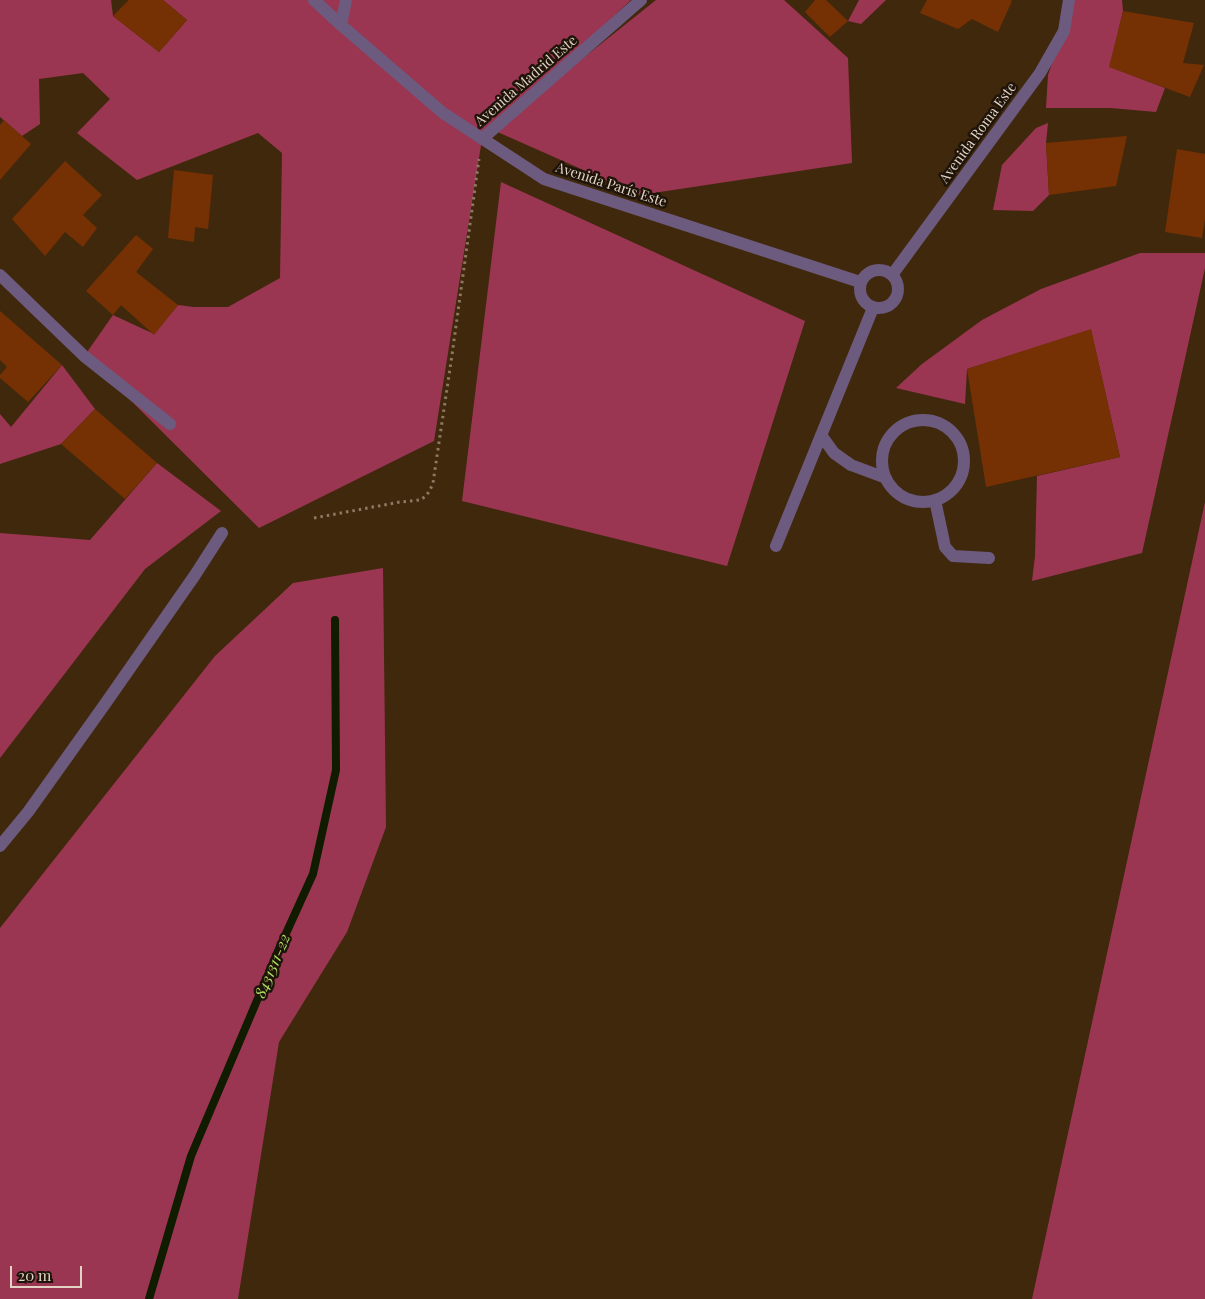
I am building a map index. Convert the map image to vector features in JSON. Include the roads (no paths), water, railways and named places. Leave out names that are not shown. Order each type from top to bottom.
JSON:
[{"type":"street","name":"Avenida París Este","points":[[314,0],[443,113],[544,179],[860,282]]},
{"type":"street","points":[[341,25],[346,0]]},
{"type":"street","name":"Avenida Madrid Este","points":[[482,139],[641,0]]},
{"type":"street","name":"Avenida Roma Este","points":[[892,275],[1040,73],[1064,31],[1068,0]]},
{"type":"street","points":[[874,270],[881,270],[892,275],[896,280],[898,293],[892,304],[886,308],[873,308],[867,305],[860,295],[859,288],[860,282],[864,277],[874,270]]},
{"type":"street","points":[[0,276],[84,356],[170,424]]},
{"type":"street","points":[[776,546],[873,308]]},
{"type":"street","points":[[923,420],[935,422],[946,427],[954,434],[960,444],[964,455],[964,467],[960,478],[954,488],[935,500],[923,502],[912,500],[901,495],[886,478],[883,455],[886,444],[901,426],[923,420]]},
{"type":"street","points":[[822,435],[834,453],[851,465],[886,478]]},
{"type":"street","points":[[935,500],[945,547],[953,556],[989,558]]},
{"type":"street","points":[[0,846],[28,812],[94,720],[222,533]]},
{"type":"waterway","name":"8431311-22","points":[[149,1299],[191,1156],[278,951],[313,874],[336,770],[335,620]]}]
